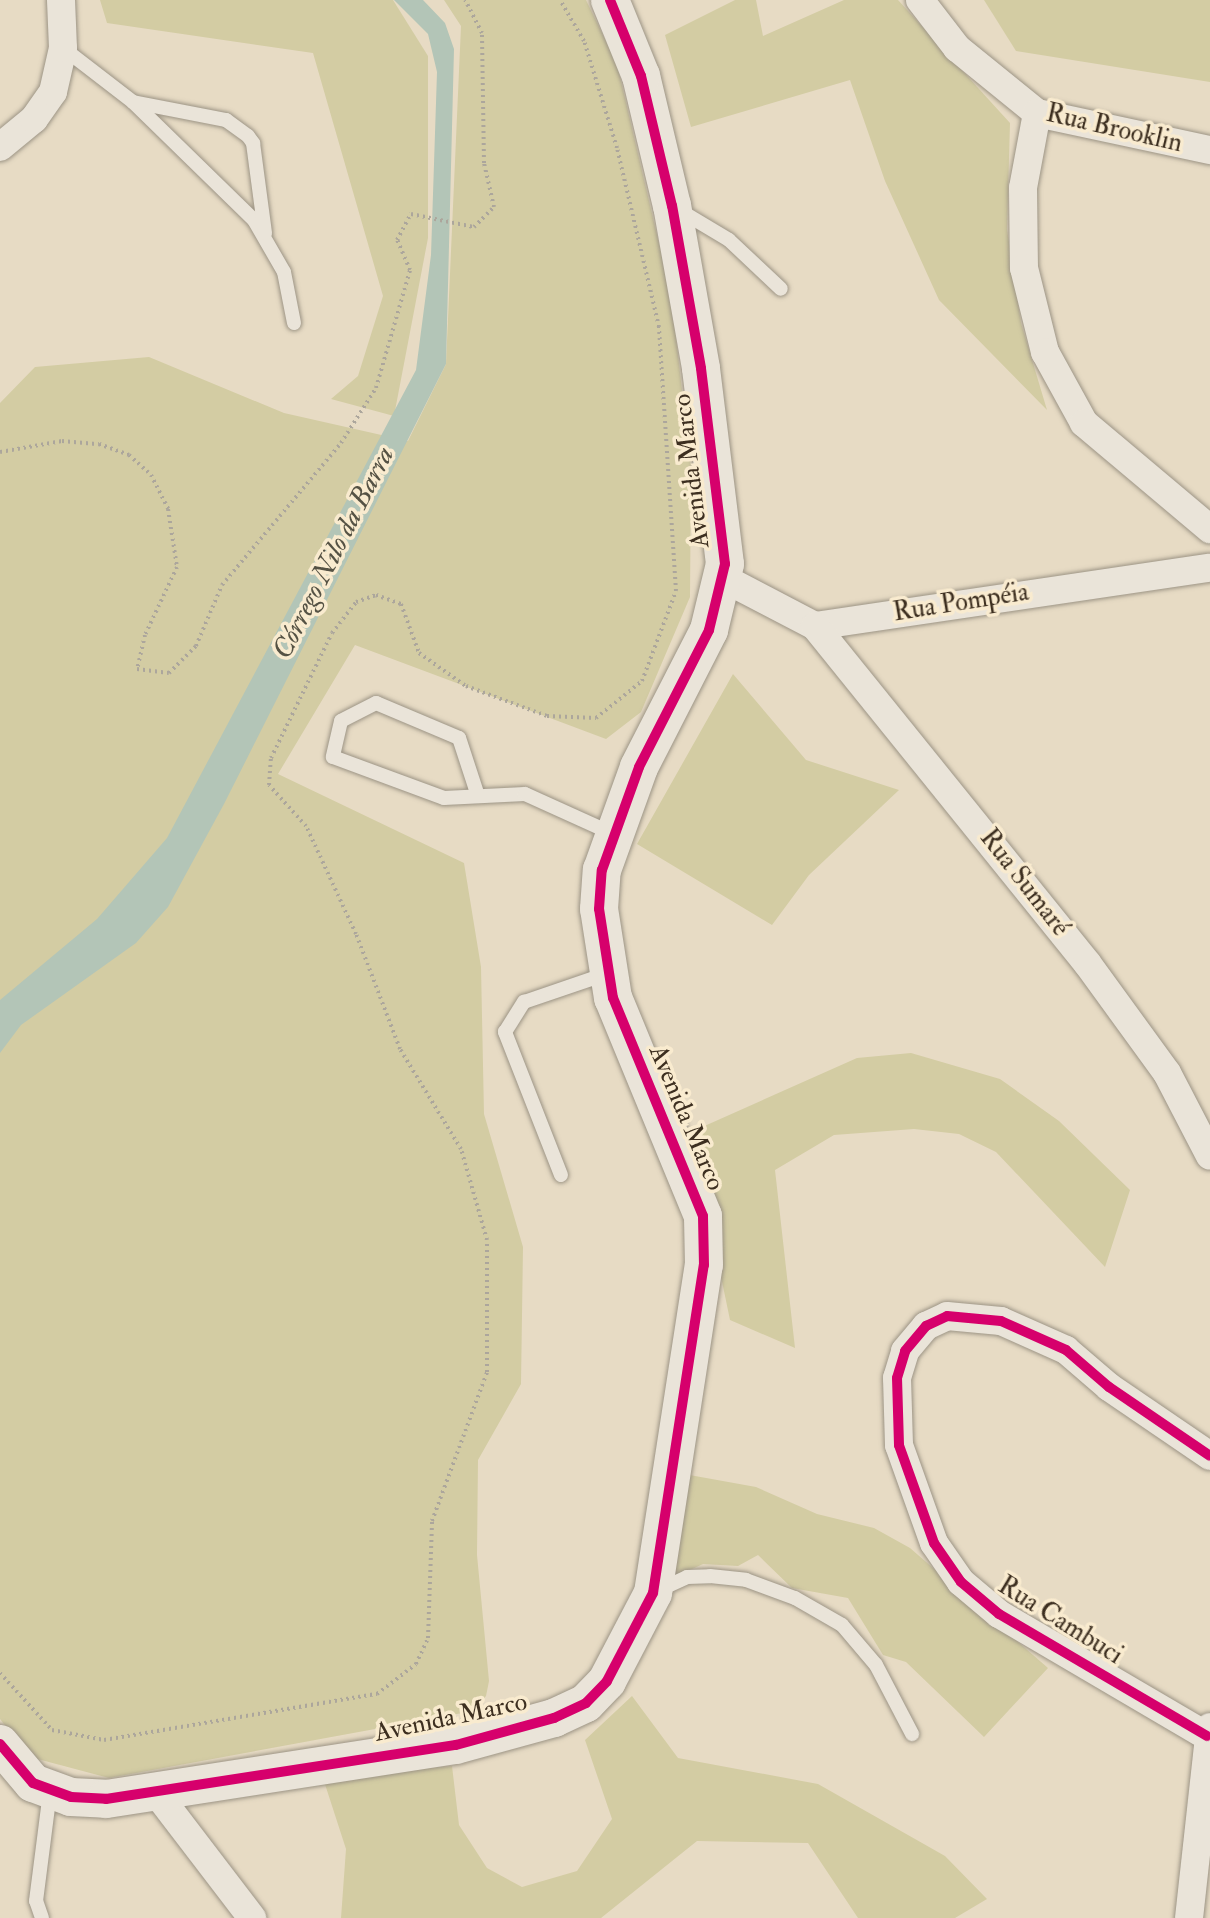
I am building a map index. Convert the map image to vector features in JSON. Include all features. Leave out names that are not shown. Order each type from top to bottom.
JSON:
[{"type":"main road","name":"Avenida Marco","points":[[50,1791],[106,1799],[456,1745],[554,1718],[586,1703],[607,1681],[653,1593],[704,1265],[703,1216],[607,974],[599,909],[611,833],[639,767],[709,630],[723,578],[716,471],[672,206],[641,76],[610,0]]},
{"type":"main road","points":[[0,1744],[33,1783],[50,1791]]},
{"type":"street","points":[[0,147],[34,119],[53,92],[63,48],[61,0]]},
{"type":"street","name":"Rua Brooklin","points":[[920,0],[957,48],[1037,113],[1210,150]]},
{"type":"street","points":[[1037,113],[1023,188],[1024,268],[1045,352],[1084,423],[1210,529]]},
{"type":"street","name":"Rua Pompéia","points":[[815,626],[1210,568]]},
{"type":"street","points":[[723,578],[815,626]]},
{"type":"street","name":"Rua Sumaré","points":[[815,626],[1087,963],[1167,1073],[1210,1156]]},
{"type":"street","name":"Rua Cambuci","points":[[1209,1731],[999,1614],[961,1582],[934,1543],[899,1445],[897,1378],[905,1351],[926,1326],[947,1316],[1001,1321],[1066,1350],[1109,1387],[1210,1456]]},
{"type":"street","points":[[1189,1918],[1209,1731]]},
{"type":"street","points":[[155,1791],[252,1918]]},
{"type":"lane","points":[[63,48],[133,102],[265,234],[284,272],[294,323]]},
{"type":"lane","points":[[133,102],[226,120],[248,136],[253,143],[265,234]]},
{"type":"lane","points":[[672,206],[729,240],[781,289]]},
{"type":"lane","points":[[478,796],[459,738],[376,703],[341,721],[333,757],[444,798],[525,794],[611,833]]},
{"type":"lane","points":[[561,1175],[505,1032],[524,1002],[607,974]]},
{"type":"lane","points":[[653,1593],[687,1577],[710,1576],[746,1580],[795,1598],[842,1625],[876,1665],[912,1734]]},
{"type":"lane","points":[[42,1918],[36,1901],[50,1791]]},
{"type":"path","points":[[0,452],[62,441],[99,444],[129,455],[151,475],[168,509],[177,567],[145,635],[137,669],[169,673],[196,646],[222,585],[341,443],[376,388],[410,270],[397,240],[415,215],[470,226],[494,207],[484,163],[482,33],[465,0]]},
{"type":"path","points":[[0,1673],[52,1730],[104,1740],[377,1694],[416,1664],[428,1638],[432,1521],[487,1372],[487,1240],[461,1149],[400,1049],[356,934],[306,826],[269,785],[271,758],[332,633],[356,602],[376,595],[401,604],[419,653],[466,686],[547,716],[596,718],[642,681],[676,591],[659,327],[612,132],[584,41],[560,0]]},
{"type":"shaded area","points":[[100,0],[393,0],[428,56],[428,238],[394,416],[331,399],[358,376],[383,296],[313,53],[107,23]]},
{"type":"shaded area","points":[[444,0],[586,0],[617,64],[671,295],[691,468],[690,597],[641,712],[606,739],[355,645],[278,774],[464,863],[481,967],[484,1114],[523,1247],[521,1384],[478,1460],[477,1555],[489,1681],[486,1696],[473,1711],[109,1778],[30,1757],[0,1719],[0,403],[35,367],[149,357],[284,413],[408,441],[446,364],[461,26]]},
{"type":"shaded area","points":[[735,0],[756,0],[763,36],[844,0],[898,0],[1010,123],[1007,229],[1021,323],[1047,410],[939,300],[885,181],[850,80],[691,127],[665,35]]},
{"type":"shaded area","points":[[984,0],[1210,0],[1210,82],[1016,51]]},
{"type":"shaded area","points":[[733,674],[806,760],[899,790],[809,875],[772,925],[637,844]]},
{"type":"shaded area","points":[[911,1053],[1000,1079],[1059,1121],[1130,1190],[1105,1267],[996,1152],[959,1134],[914,1129],[834,1135],[775,1170],[795,1348],[730,1320],[691,1132],[857,1058]]},
{"type":"shaded area","points":[[684,1474],[756,1487],[817,1514],[874,1528],[910,1548],[1048,1668],[984,1737],[906,1662],[883,1655],[848,1598],[792,1588],[758,1555],[738,1566],[703,1564],[668,1580]]},
{"type":"shaded area","points":[[632,1696],[678,1758],[818,1784],[945,1856],[987,1899],[955,1918],[858,1918],[808,1843],[697,1841],[601,1918],[341,1918],[346,1849],[322,1775],[452,1766],[459,1825],[487,1868],[522,1887],[577,1871],[612,1819],[585,1740]]},
{"type":"water","name":"Córrego Nilo da Barra","points":[[394,0],[423,0],[445,23],[454,49],[446,364],[224,804],[168,907],[136,943],[21,1025],[0,1053],[0,1000],[97,919],[167,838],[416,370],[431,255],[437,72],[428,34]]},
{"type":"cycle path","points":[[0,1744],[33,1783],[71,1797],[106,1799],[456,1745],[554,1718],[586,1703],[607,1681],[653,1593],[704,1265],[703,1216],[613,998],[599,909],[602,870],[639,767],[709,630],[725,564],[701,368],[672,206],[641,76],[610,0]]},
{"type":"cycle path","points":[[1207,1736],[999,1614],[961,1582],[934,1543],[899,1445],[897,1378],[905,1351],[926,1326],[947,1316],[1001,1321],[1066,1350],[1109,1387],[1210,1456]]}]
